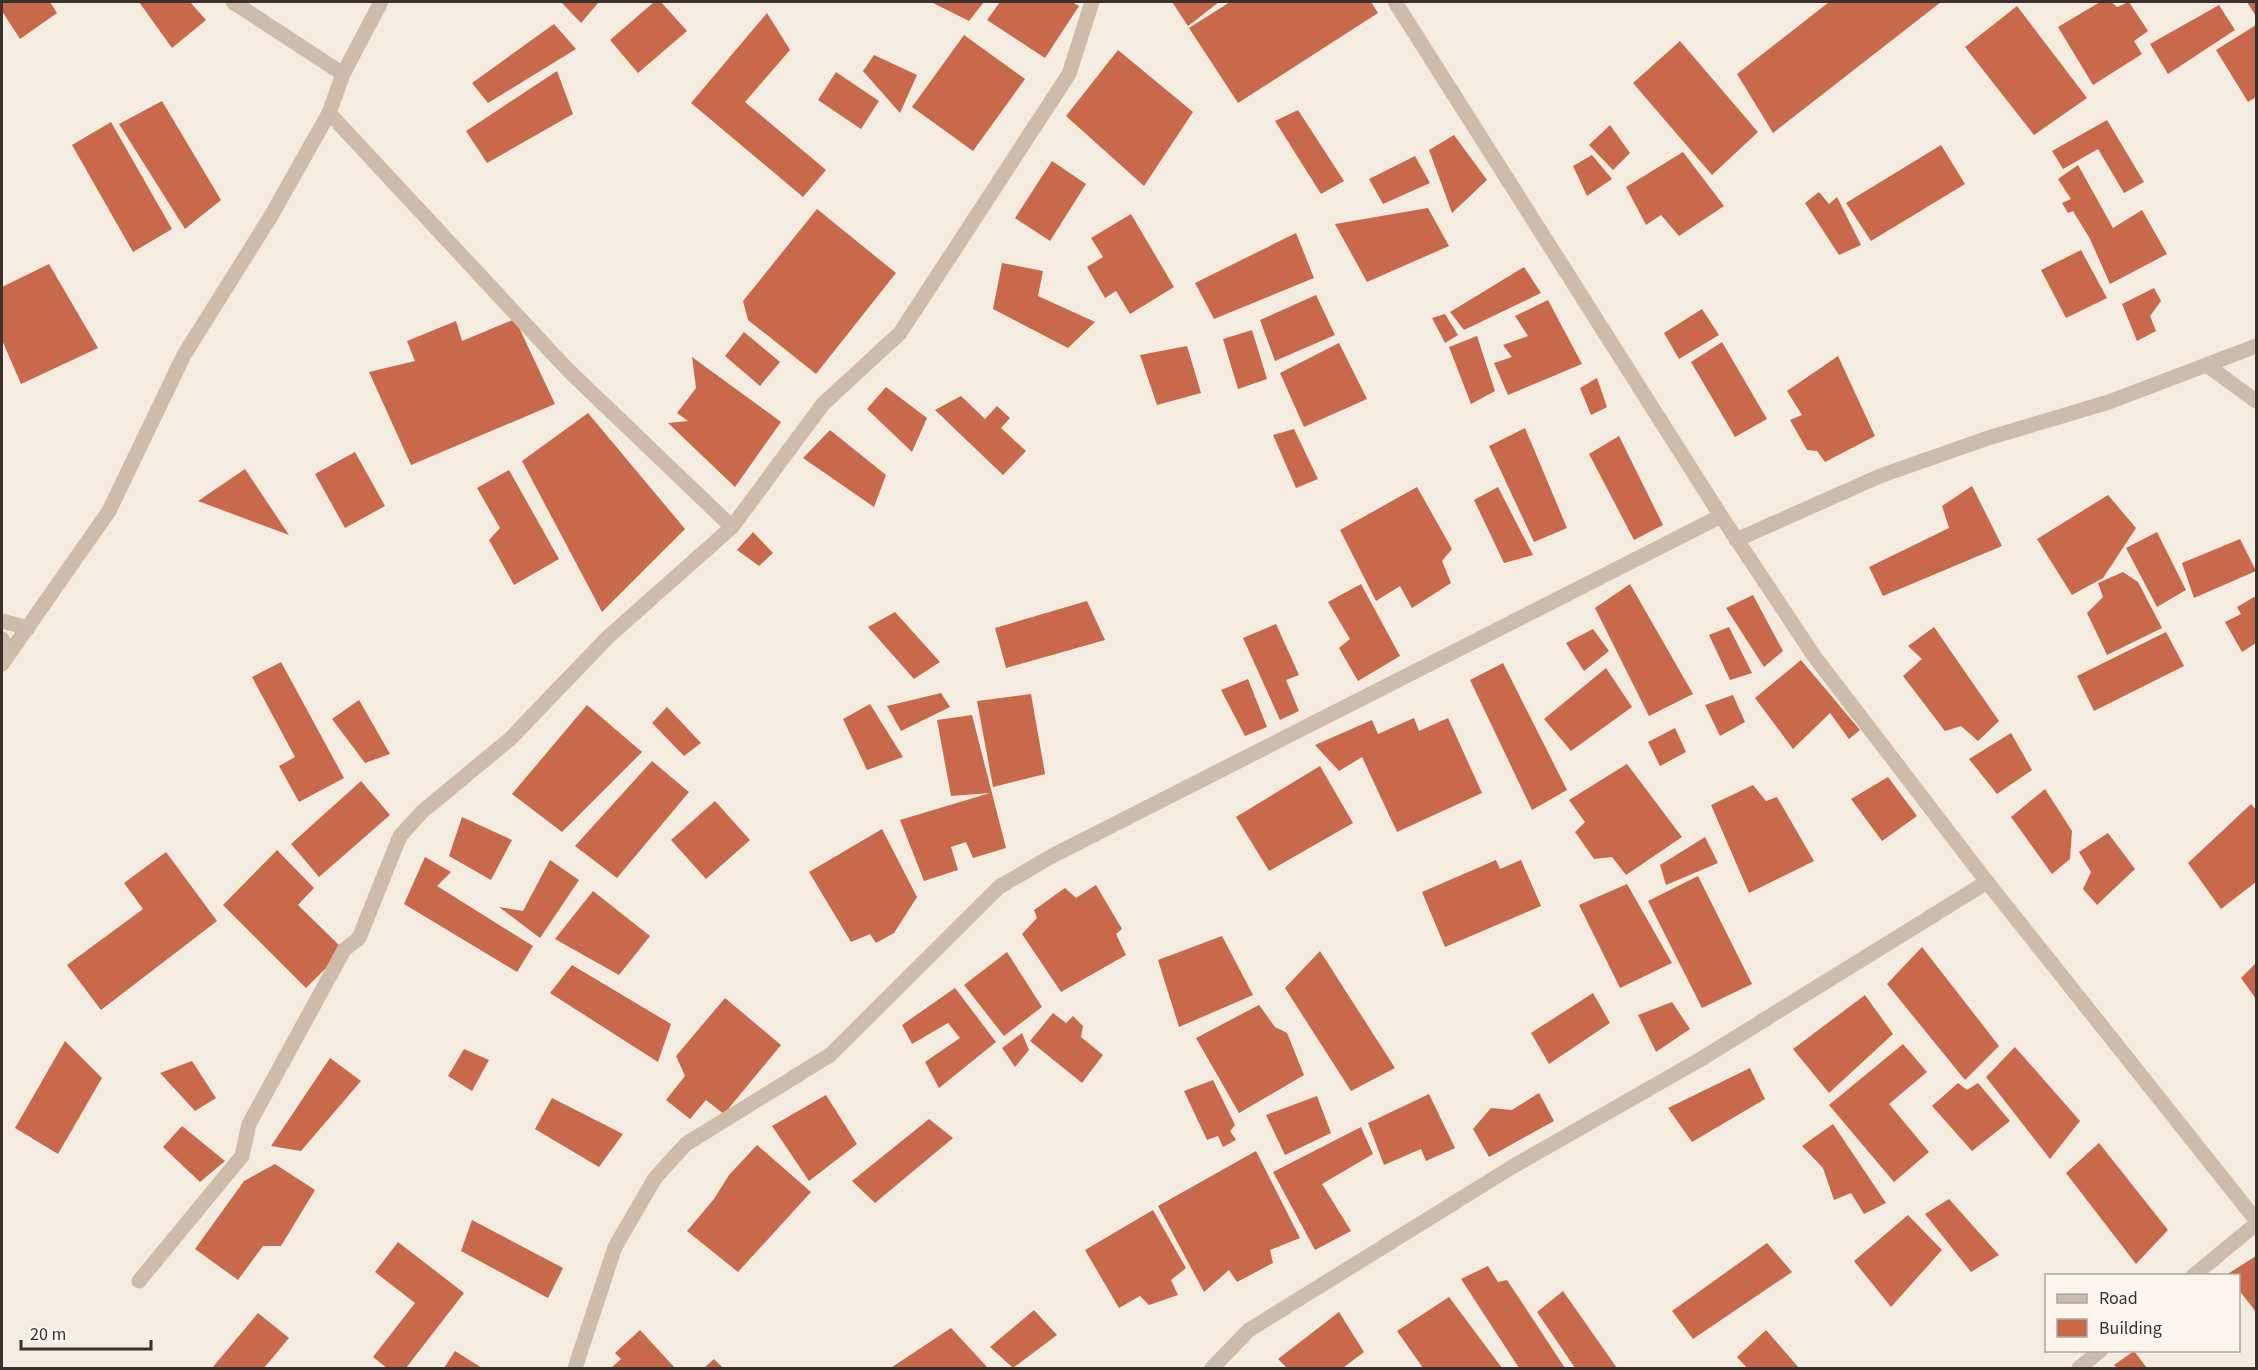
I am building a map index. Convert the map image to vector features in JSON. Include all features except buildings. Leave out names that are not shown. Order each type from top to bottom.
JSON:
[{"type":"street","points":[[233,2],[343,74]]},
{"type":"street","points":[[4,652],[28,628],[109,511],[184,355],[271,216],[329,113],[343,74],[381,2]]},
{"type":"street","points":[[140,1281],[242,1156],[249,1124],[344,950],[359,938],[400,836],[423,811],[510,739],[608,637],[732,527],[823,404],[900,333],[1069,74],[1092,2]]},
{"type":"street","points":[[1395,2],[1720,516],[1814,656],[1987,882],[2256,1222],[2194,1274]]},
{"type":"street","points":[[329,113],[568,370],[732,527]]},
{"type":"street","points":[[1736,540],[1880,476],[1988,438],[2109,402],[2256,346]]},
{"type":"street","points":[[2208,366],[2256,401]]},
{"type":"street","points":[[575,1368],[615,1247],[655,1178],[686,1144],[830,1055],[999,887],[1052,856],[1720,516]]},
{"type":"street","points":[[2,621],[28,628]]},
{"type":"street","points":[[1212,1368],[1249,1330],[1512,1167],[1701,1059],[1987,882]]},
{"type":"street","points":[[2079,1368],[2099,1352]]}]
